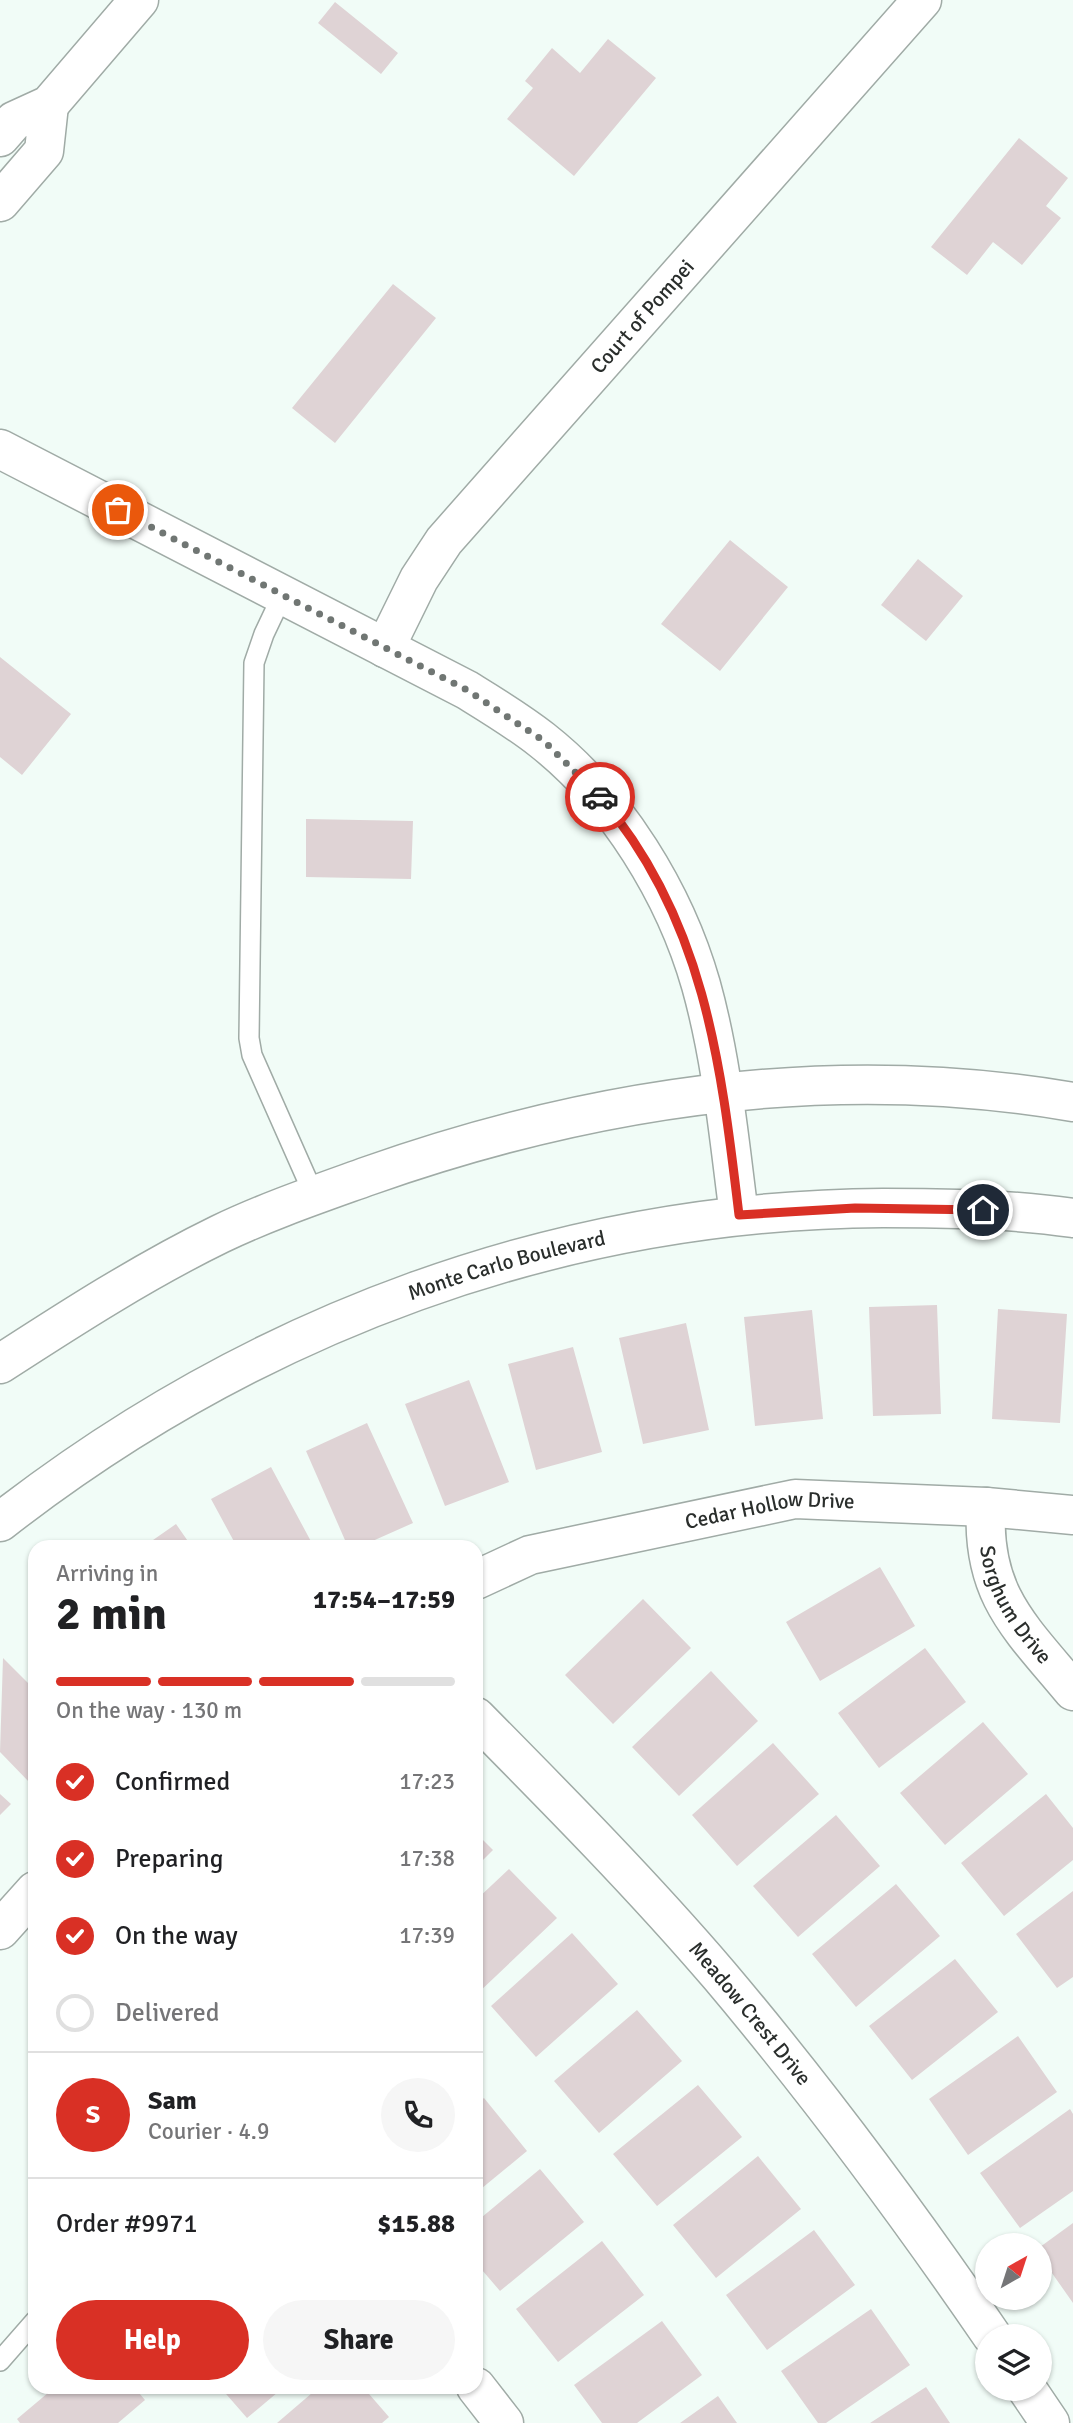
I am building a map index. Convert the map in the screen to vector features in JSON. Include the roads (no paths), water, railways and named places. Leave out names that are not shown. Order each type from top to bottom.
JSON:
[{"type":"street","points":[[0,137],[14,121],[49,105],[139,0]]},
{"type":"street","name":"Court of Pompei","points":[[385,648],[419,579],[444,541],[922,0]]},
{"type":"street","points":[[0,202],[44,151],[49,105]]},
{"type":"street","points":[[0,449],[385,648],[510,717],[544,741],[603,800],[651,869],[690,950],[702,987],[724,1092],[739,1215]]},
{"type":"street","points":[[0,1364],[169,1261],[260,1216],[495,1134],[590,1112],[724,1092],[842,1085],[917,1086],[1073,1102]]},
{"type":"street","name":"Monte Carlo Boulevard","points":[[0,1522],[90,1454],[205,1385],[279,1347],[395,1298],[461,1274],[595,1239],[739,1215],[914,1208],[983,1210],[1073,1218]]},
{"type":"street","name":"Cedar Hollow Drive","points":[[483,1577],[530,1555],[795,1499],[986,1507],[1073,1515]]},
{"type":"street","name":"Sorghum Drive","points":[[986,1507],[984,1540],[993,1581],[1025,1633],[1073,1691]]},
{"type":"street","name":"Meadow Crest Drive","points":[[483,1724],[649,1896],[751,2014],[835,2119],[983,2324]]},
{"type":"street","points":[[481,2394],[504,2423]]},
{"type":"street","points":[[1035,2401],[1049,2423]]},
{"type":"lane","points":[[282,596],[254,663],[248,1027],[253,1055],[314,1195]]},
{"type":"lane","points":[[0,2361],[28,2329]]}]
